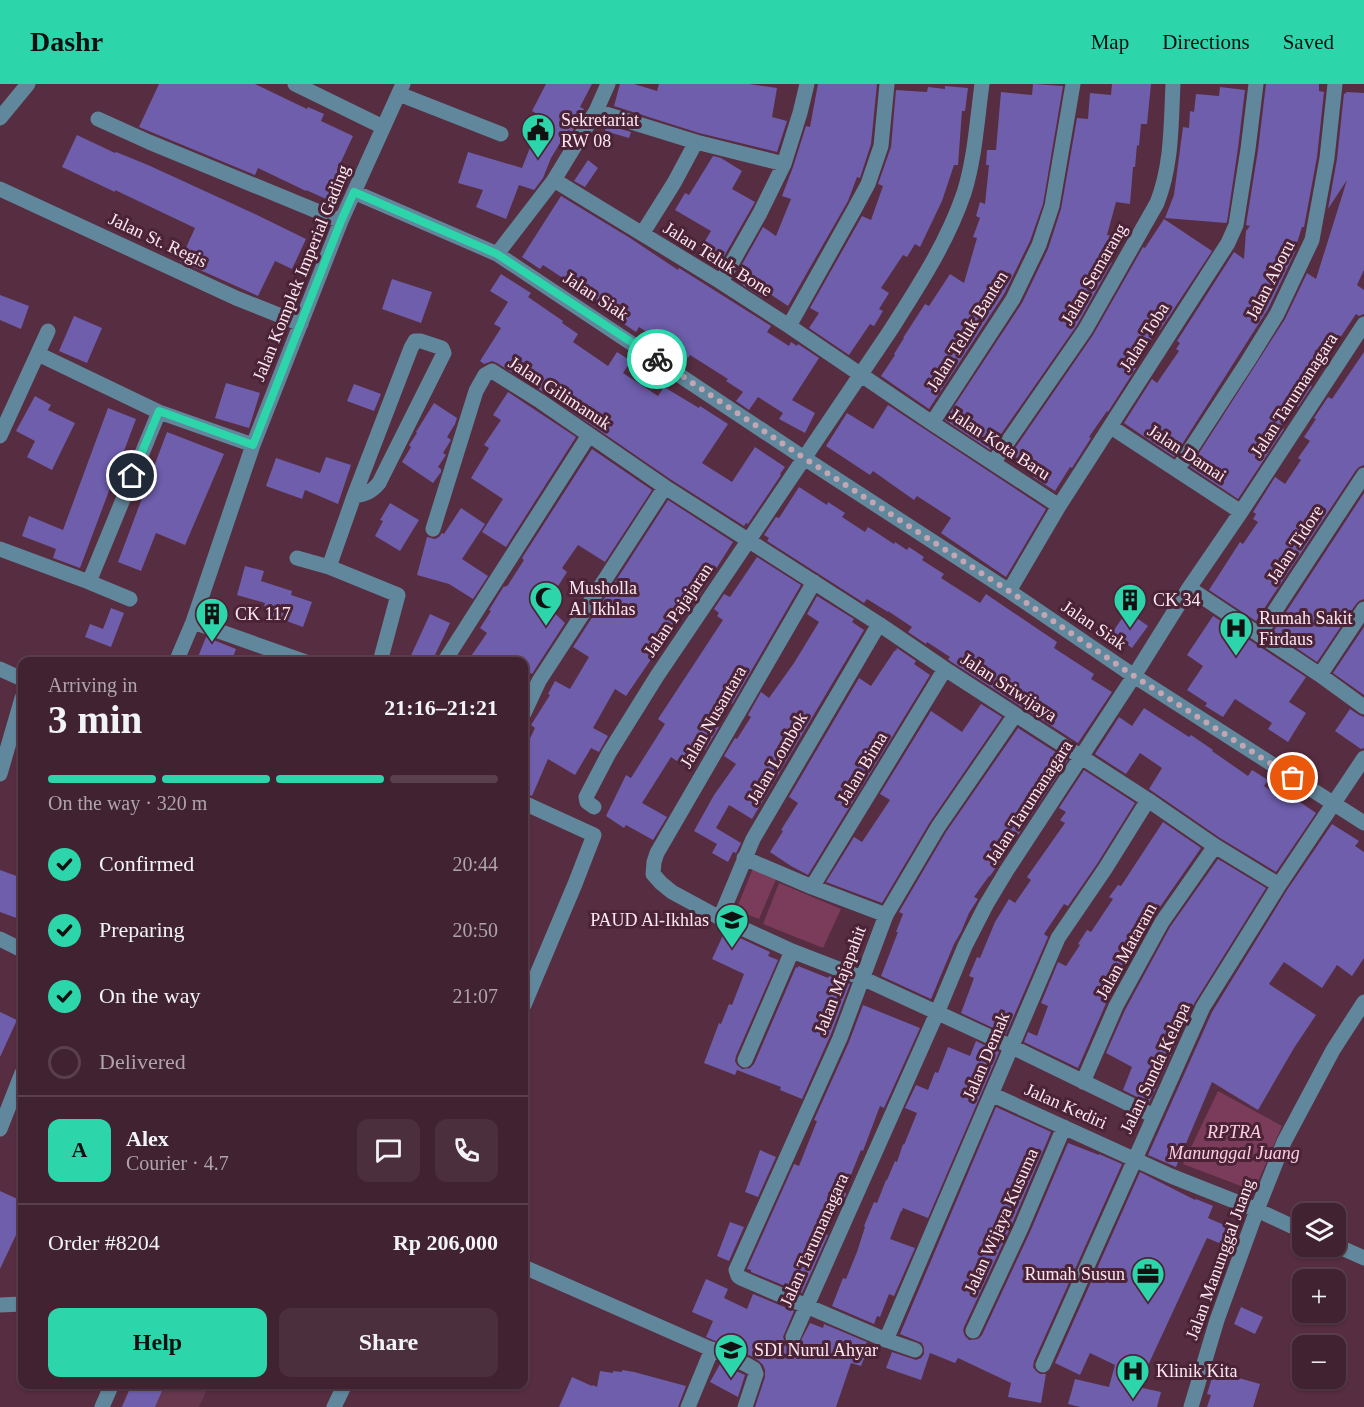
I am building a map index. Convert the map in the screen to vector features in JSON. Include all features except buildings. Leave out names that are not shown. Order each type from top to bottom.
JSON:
[{"type":"street","points":[[0,118],[28,84]]},
{"type":"street","points":[[295,84],[383,127]]},
{"type":"street","points":[[497,254],[554,180],[596,111],[608,84]]},
{"type":"street","points":[[721,282],[784,165],[807,84]]},
{"type":"street","points":[[789,326],[868,184],[881,146],[887,84]]},
{"type":"street","points":[[804,458],[924,278],[947,235],[964,193],[982,84]]},
{"type":"street","name":"Jalan Teluk Banten","points":[[932,423],[1013,299],[1039,245],[1052,206],[1073,84]]},
{"type":"street","name":"Jalan Semarang","points":[[993,463],[1085,330],[1157,203],[1163,188],[1171,146],[1173,84]]},
{"type":"street","name":"Jalan Toba","points":[[1009,591],[1059,506],[1228,243],[1236,225],[1256,84]]},
{"type":"street","name":"Jalan Aboru","points":[[1177,470],[1277,314],[1312,240],[1327,158],[1335,84]]},
{"type":"street","points":[[401,89],[501,134]]},
{"type":"street","name":"Jalan Komplek Imperial Gading","points":[[178,657],[193,622],[253,445],[341,221],[401,89]]},
{"type":"street","points":[[596,111],[696,142],[784,165]]},
{"type":"street","points":[[98,119],[341,221]]},
{"type":"street","points":[[642,234],[696,142]]},
{"type":"street","name":"Jalan Teluk Bone","points":[[554,180],[721,282],[860,374]]},
{"type":"street","name":"Jalan St. Regis","points":[[0,189],[236,298],[301,324]]},
{"type":"street","name":"Jalan Siak","points":[[354,192],[497,254],[1009,591],[1134,676],[1364,823]]},
{"type":"street","name":"Jalan Tarumanagara","points":[[793,1337],[937,1013],[964,946],[986,905],[1189,588],[1364,324]]},
{"type":"street","points":[[0,436],[48,331]]},
{"type":"street","points":[[329,567],[354,496],[415,341],[442,348],[444,353],[379,483],[374,489],[354,496]]},
{"type":"street","points":[[38,354],[159,411],[253,445]]},
{"type":"street","name":"Jalan Gilimanuk","points":[[433,529],[476,392],[485,375],[492,371],[748,541]]},
{"type":"street","name":"Jalan Kota Baru","points":[[860,374],[1059,506]]},
{"type":"street","points":[[89,582],[159,411]]},
{"type":"street","name":"Jalan Damai","points":[[1111,427],[1241,512]]},
{"type":"street","points":[[447,657],[589,435]]},
{"type":"street","name":"Jalan Pajajaran","points":[[594,807],[587,802],[586,797],[609,753],[657,676],[804,458]]},
{"type":"street","name":"Jalan Tidore","points":[[1258,635],[1364,475]]},
{"type":"street","points":[[528,704],[539,681],[665,487]]},
{"type":"street","name":"Jalan Sriwijaya","points":[[748,541],[879,624],[1215,846],[1279,885]]},
{"type":"street","points":[[0,549],[130,599]]},
{"type":"street","points":[[297,558],[329,567],[398,595],[381,657]]},
{"type":"street","name":"Jalan Nusantara","points":[[720,918],[672,892],[661,883],[653,874],[654,862],[657,853],[814,582]]},
{"type":"street","points":[[1189,588],[1364,707]]},
{"type":"street","points":[[1320,675],[1364,609]]},
{"type":"street","points":[[193,622],[292,657]]},
{"type":"street","name":"Jalan Lombok","points":[[720,918],[744,858],[768,812],[879,624]]},
{"type":"street","points":[[0,669],[18,677]]},
{"type":"street","name":"Jalan Bima","points":[[812,887],[945,669]]},
{"type":"street","points":[[0,774],[18,712]]},
{"type":"street","name":"Jalan Majapahit","points":[[807,1307],[738,1276],[736,1270],[840,1038],[886,915],[938,826],[1016,715]]},
{"type":"street","name":"Jalan Sunda Kelapa","points":[[1043,1365],[1203,1007],[1279,885],[1364,758]]},
{"type":"street","name":"Jalan Demak","points":[[886,1340],[1058,938],[1148,800]]},
{"type":"street","points":[[528,805],[594,835],[528,996]]},
{"type":"street","name":"Jalan Mataram","points":[[1083,1082],[1116,1006],[1162,922],[1215,846]]},
{"type":"street","points":[[744,858],[886,915]]},
{"type":"street","points":[[720,918],[792,951],[862,978],[1154,1116]]},
{"type":"street","points":[[0,939],[18,948]]},
{"type":"street","points":[[745,1059],[792,951]]},
{"type":"street","name":"Jalan Manunggal Juang","points":[[1191,1407],[1217,1320],[1284,1142],[1333,1050],[1364,1002]]},
{"type":"street","points":[[0,1129],[18,1083]]},
{"type":"street","name":"Jalan Kediri","points":[[991,1094],[1171,1176],[1292,1226]]},
{"type":"street","name":"Jalan Wijaya Kusuma","points":[[973,1331],[1021,1228],[1064,1127]]},
{"type":"street","points":[[1346,1250],[1364,1258]]},
{"type":"street","points":[[528,1269],[754,1369],[756,1374],[745,1407]]},
{"type":"street","points":[[0,1305],[18,1304]]},
{"type":"street","points":[[807,1307],[915,1350]]},
{"type":"street","points":[[688,1407],[712,1349]]},
{"type":"street","points":[[102,1407],[110,1389]]},
{"type":"street","points":[[334,1407],[343,1389]]},
{"type":"shaded area","points":[[129,1389],[207,1389],[199,1407],[121,1407]]},
{"type":"green space","points":[[754,866],[777,877],[759,919],[736,910]]},
{"type":"green space","points":[[779,883],[841,909],[823,948],[763,924]]},
{"type":"green space","name":"RPTRA Manunggal Juang","points":[[1218,1091],[1282,1126],[1254,1191],[1183,1164]]},
{"type":"way so far","points":[[657,359],[1134,676],[1293,778]]},
{"type":"place","name":"Sekretariat RW 08","points":[[538,159]]},
{"type":"place","name":"Musholla Al Ikhlas","points":[[546,627]]},
{"type":"place","name":"CK 34","points":[[1130,629]]},
{"type":"place","name":"CK 117","points":[[212,643]]},
{"type":"place","name":"Rumah Sakit Firdaus","points":[[1236,657]]},
{"type":"place","name":"PAUD Al-Ikhlas","points":[[732,949]]},
{"type":"place","name":"Rumah Susun","points":[[1148,1303]]},
{"type":"place","name":"SDI Nurul Ahyar","points":[[731,1379]]},
{"type":"place","name":"Klinik Kita","points":[[1133,1400]]},
{"type":"route","points":[[132,476],[159,411],[253,445],[354,192],[497,254],[657,359]]}]
